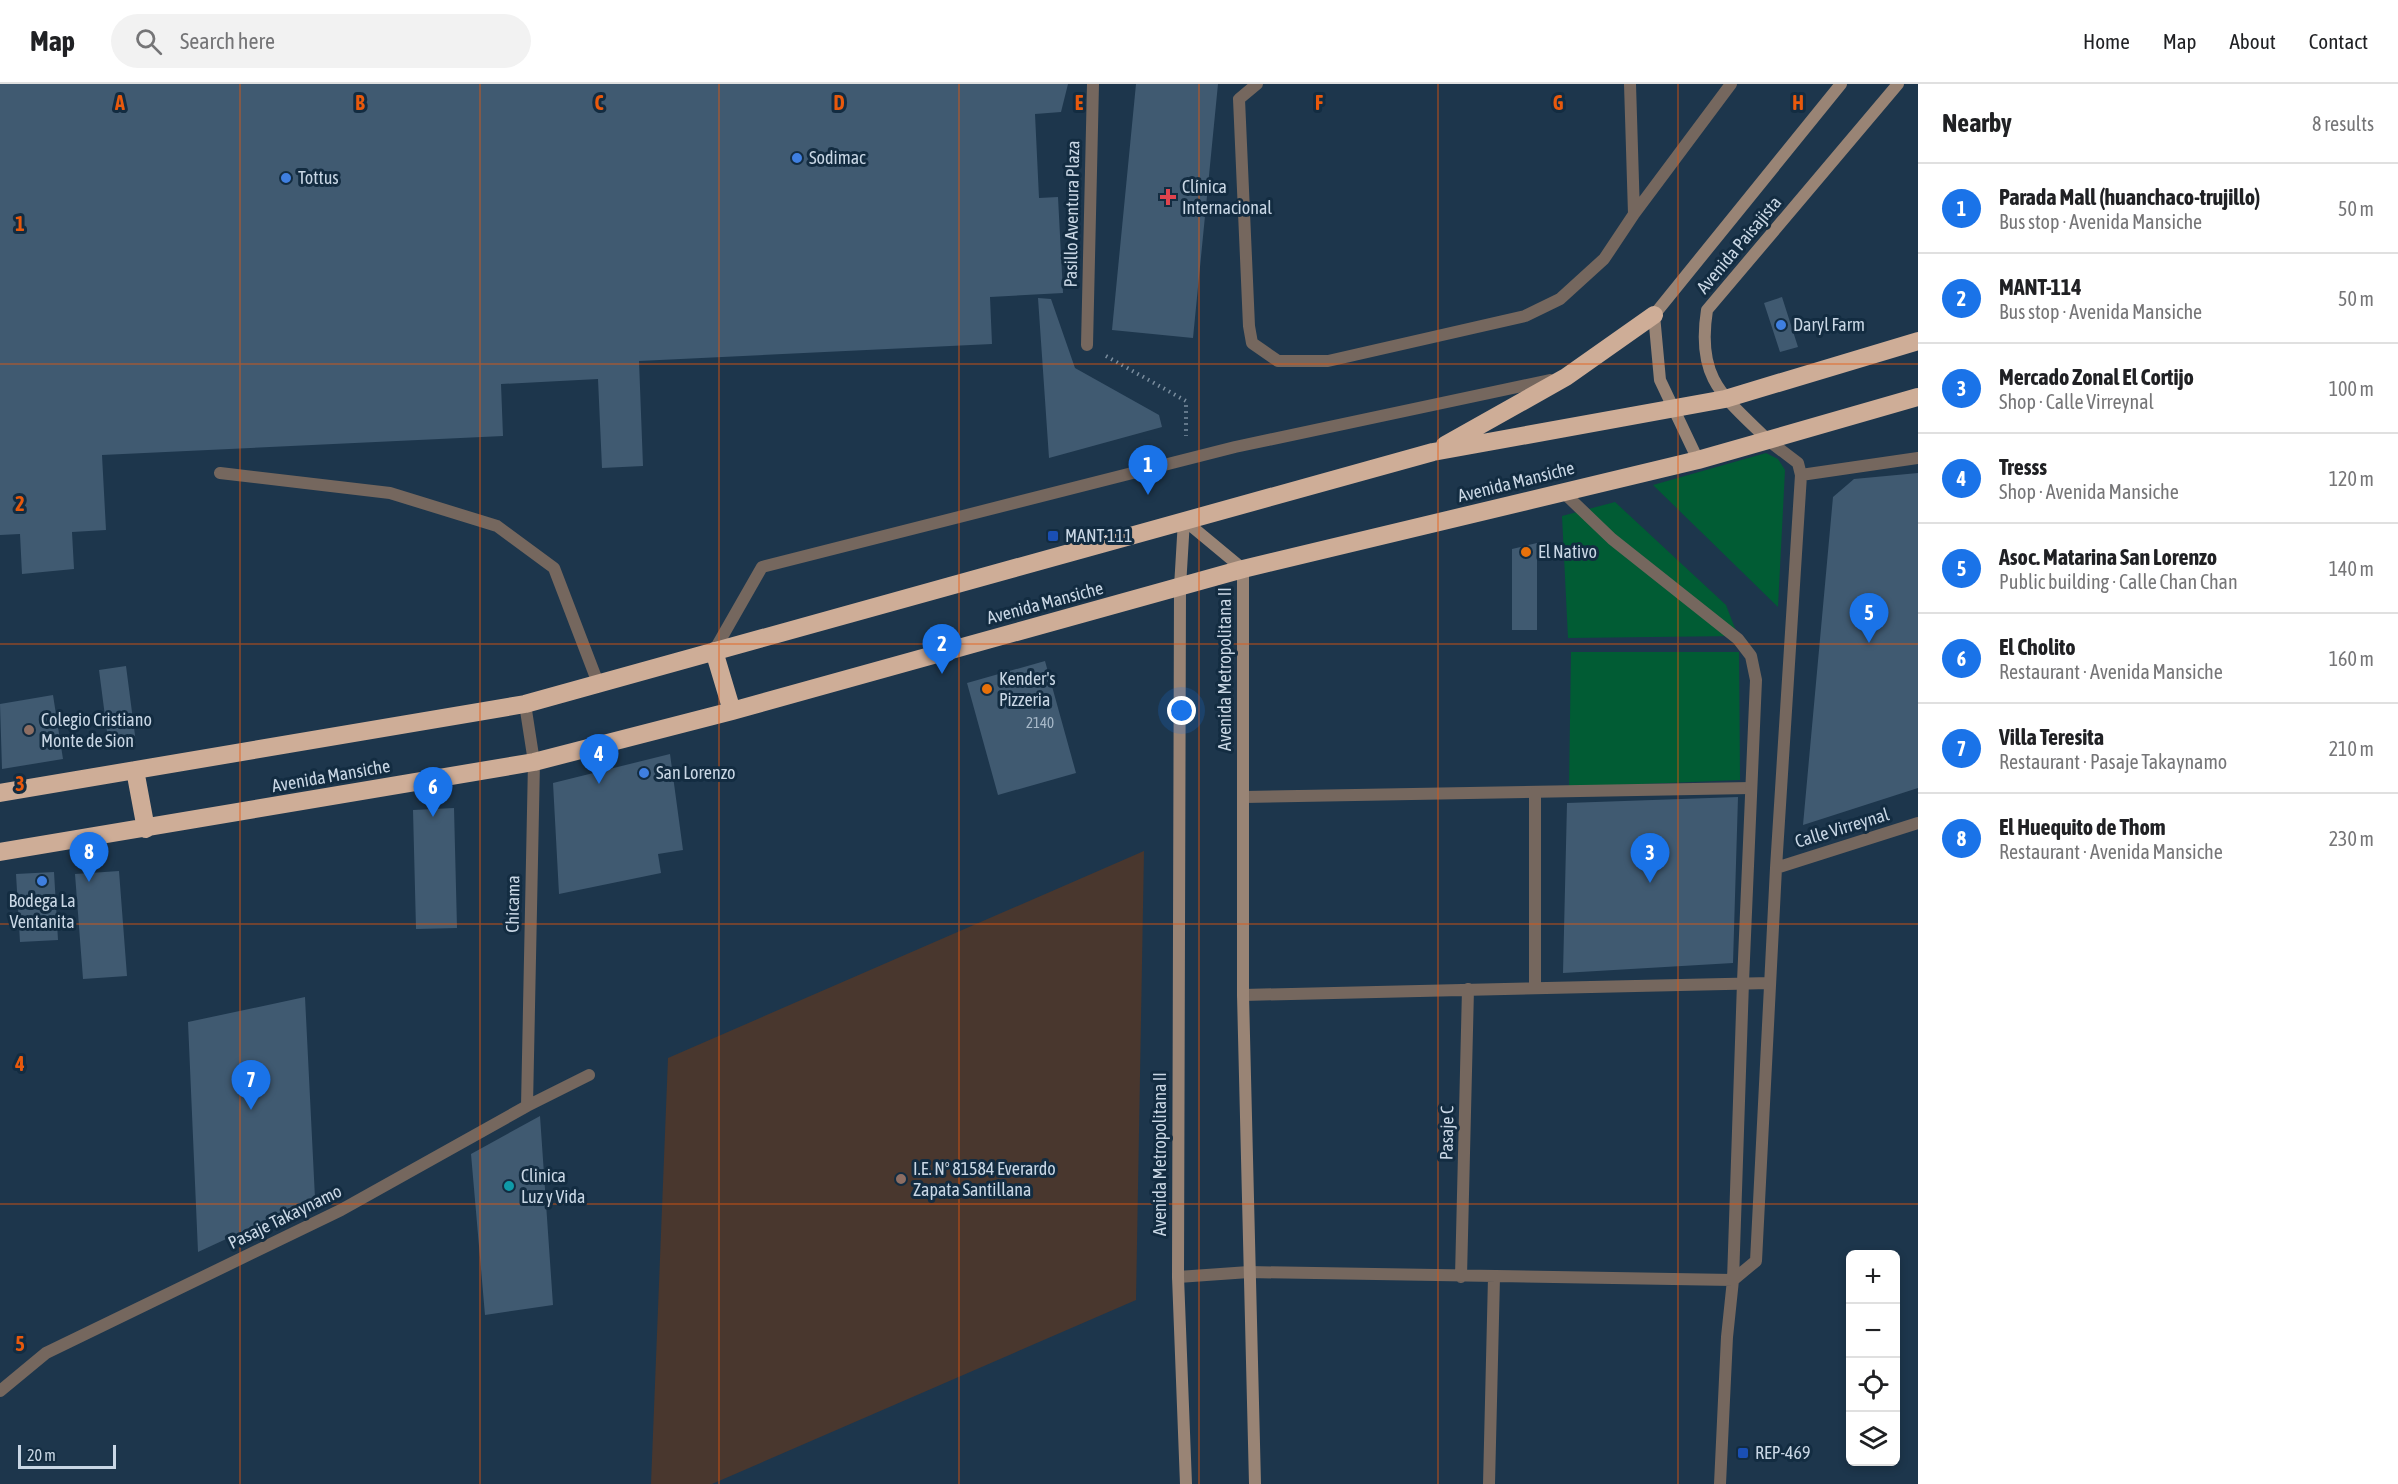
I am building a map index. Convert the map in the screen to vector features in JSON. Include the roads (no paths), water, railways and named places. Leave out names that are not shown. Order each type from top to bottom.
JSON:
[{"type":"highway","points":[[1433,452],[1566,377],[1654,315]]},
{"type":"highway","points":[[0,793],[525,704],[1433,452],[1725,399],[1918,341]]},
{"type":"highway","name":"Avenida Mansiche","points":[[0,852],[534,762],[732,711],[1243,569],[1698,460],[1918,396]]},
{"type":"highway","points":[[714,651],[732,711]]},
{"type":"highway","points":[[135,770],[146,829]]},
{"type":"main road","name":"Avenida Paisajista","points":[[1654,315],[1841,84]]},
{"type":"main road","name":"Avenida Paisajista","points":[[1768,441],[1725,399],[1713,380],[1706,361],[1703,338],[1707,310],[1898,84]]},
{"type":"main road","points":[[1654,315],[1660,380],[1698,460]]},
{"type":"main road","name":"Avenida Metropolitana II","points":[[1184,520],[1243,569],[1243,995],[1255,1484]]},
{"type":"main road","name":"Avenida Metropolitana II","points":[[1184,520],[1180,587],[1178,1276],[1186,1484]]},
{"type":"street","name":"Pasillo Aventura Plaza","points":[[1087,345],[1093,84]]},
{"type":"street","points":[[1257,84],[1239,99],[1249,326],[1252,343],[1278,361],[1328,360],[1525,316],[1560,299],[1604,259],[1634,214],[1731,84]]},
{"type":"street","points":[[1630,84],[1634,214]]},
{"type":"street","points":[[714,651],[762,567],[1235,447],[1566,377]]},
{"type":"street","points":[[1178,1276],[1249,1272],[1733,1280],[1756,1261],[1776,868],[1801,475],[1798,463],[1768,441]]},
{"type":"street","points":[[1801,475],[1918,458]]},
{"type":"street","points":[[220,473],[390,493],[496,526],[554,568],[598,683]]},
{"type":"street","points":[[1563,492],[1612,539],[1738,639],[1751,656],[1756,680],[1733,1280],[1727,1337],[1720,1484]]},
{"type":"street","name":"Chicama","points":[[525,704],[534,762],[527,1106]]},
{"type":"street","points":[[1244,797],[1751,788]]},
{"type":"street","points":[[1535,793],[1535,988]]},
{"type":"street","name":"Calle Virreynal","points":[[1776,868],[1918,823]]},
{"type":"street","points":[[1243,995],[1770,983]]},
{"type":"street","name":"Pasaje C","points":[[1461,1277],[1468,989]]},
{"type":"street","name":"Pasaje Takaynamo","points":[[0,1391],[46,1353],[341,1210],[527,1106],[589,1075]]},
{"type":"street","points":[[1489,1484],[1494,1277]]},
{"type":"place","name":"Sodimac","points":[[797,158]]},
{"type":"place","name":"Tottus","points":[[286,178]]},
{"type":"place","name":"Clínica Internacional","points":[[1168,197]]},
{"type":"place","name":"Daryl Farm","points":[[1781,325]]},
{"type":"place","name":"Parada Mall (huanchaco-trujillo)","points":[[1148,495]]},
{"type":"place","name":"MANT-111","points":[[1053,536]]},
{"type":"place","name":"El Nativo","points":[[1526,552]]},
{"type":"place","name":"Asoc. Matarina San Lorenzo","points":[[1869,643]]},
{"type":"place","name":"MANT-114","points":[[942,674]]},
{"type":"place","name":"Kender's Pizzeria","points":[[987,689]]},
{"type":"place","name":"Colegio Cristiano Monte de Sion","points":[[29,730]]},
{"type":"place","name":"San Lorenzo","points":[[644,773]]},
{"type":"place","name":"Tresss","points":[[599,784]]},
{"type":"place","name":"El Cholito","points":[[433,817]]},
{"type":"place","name":"Bodega La Ventanita","points":[[42,881]]},
{"type":"place","name":"El Huequito de Thom","points":[[89,882]]},
{"type":"place","name":"Mercado Zonal El Cortijo","points":[[1650,883]]},
{"type":"place","name":"Villa Teresita","points":[[251,1110]]},
{"type":"place","name":"I.E. N° 81584 Everardo Zapata Santillana","points":[[901,1179]]},
{"type":"place","name":"Clinica Luz y Vida","points":[[509,1186]]},
{"type":"place","name":"REP-469","points":[[1743,1453]]}]
